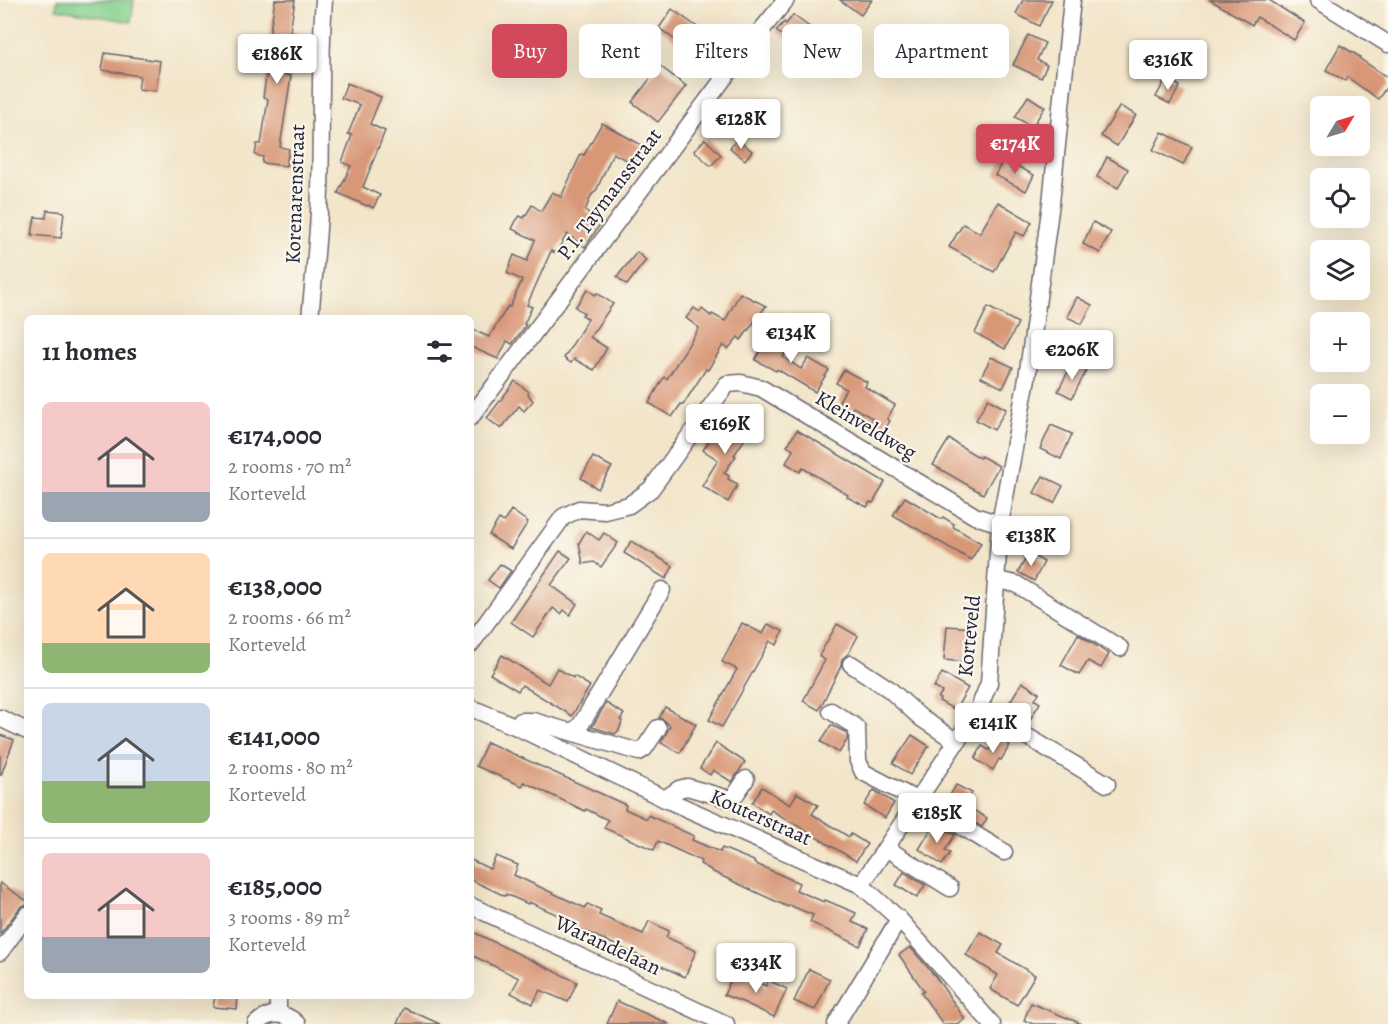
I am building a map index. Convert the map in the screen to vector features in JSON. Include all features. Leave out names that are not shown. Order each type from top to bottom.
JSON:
[{"type":"street","name":"Korenarenstraat","points":[[310,315],[318,246],[320,201],[324,0]]},
{"type":"street","name":"P.I. Taymansstraat","points":[[474,413],[745,50],[786,0]]},
{"type":"street","name":"Korteveld","points":[[861,885],[979,708],[989,683],[1000,524],[1030,354],[1051,203],[1072,0]]},
{"type":"street","points":[[1318,0],[1388,44]]},
{"type":"street","name":"Kleinveldweg","points":[[474,640],[562,517],[579,509],[605,511],[629,505],[651,489],[727,384],[741,383],[761,388],[975,516],[1000,524]]},
{"type":"street","points":[[997,580],[1016,584],[1120,648]]},
{"type":"street","points":[[572,732],[580,726],[662,590]]},
{"type":"street","points":[[851,664],[889,689],[921,718],[957,742]]},
{"type":"street","points":[[979,708],[1107,784]]},
{"type":"street","name":"Kouterstraat","points":[[474,709],[517,727],[665,799],[861,885],[899,919],[992,1024]]},
{"type":"street","points":[[831,711],[857,729],[858,761],[863,772],[1004,852]]},
{"type":"street","points":[[0,718],[24,730]]},
{"type":"street","points":[[517,727],[521,721],[533,721],[639,752],[644,749],[658,728]]},
{"type":"street","points":[[665,799],[679,789],[687,788],[729,799],[734,796],[746,779]]},
{"type":"street","points":[[886,848],[950,888]]},
{"type":"street","name":"Warandelaan","points":[[474,907],[726,1024]]},
{"type":"street","points":[[0,952],[24,919]]},
{"type":"street","points":[[836,1024],[899,919]]},
{"type":"street","points":[[278,999],[278,1014]]},
{"type":"street","points":[[256,1024],[269,1015],[278,1014],[286,1016],[297,1024]]},
{"type":"green space","points":[[57,0],[134,0],[131,22],[56,9]]},
{"type":"building","points":[[275,0],[295,0],[290,32],[296,33],[294,48],[286,47],[282,74],[291,76],[280,147],[289,149],[286,166],[262,163],[263,157],[255,155],[257,144],[261,144],[268,99],[263,98],[269,56],[266,55]]},
{"type":"building","points":[[840,0],[872,0],[861,15]]},
{"type":"building","points":[[1023,0],[1052,0],[1039,26],[1016,14]]},
{"type":"building","points":[[1210,0],[1269,0],[1305,23],[1294,40],[1257,17],[1252,25]]},
{"type":"building","points":[[672,9],[693,24],[673,24],[673,38],[661,29],[661,25]]},
{"type":"building","points":[[793,15],[805,24],[786,24]]},
{"type":"building","points":[[782,24],[782,35],[776,31]]},
{"type":"building","points":[[1028,35],[1045,43],[1037,60],[1047,65],[1041,78],[1013,65]]},
{"type":"building","points":[[1340,45],[1388,78],[1388,85],[1378,99],[1347,77],[1345,81],[1326,70]]},
{"type":"building","points":[[105,53],[160,61],[156,91],[138,89],[140,76],[102,70]]},
{"type":"building","points":[[661,67],[686,86],[658,122],[632,102],[651,78],[661,78]]},
{"type":"building","points":[[1166,78],[1180,86],[1170,104],[1156,97]]},
{"type":"building","points":[[347,83],[381,97],[370,124],[385,131],[363,187],[380,195],[373,208],[338,193],[351,166],[342,162],[352,135],[348,134],[360,105],[341,98]]},
{"type":"building","points":[[1028,96],[1045,107],[1032,127],[1015,117]]},
{"type":"building","points":[[1120,106],[1136,115],[1117,146],[1101,136]]},
{"type":"building","points":[[602,123],[647,148],[637,166],[613,153],[585,211],[601,223],[585,247],[567,234],[556,253],[551,251],[527,305],[532,307],[524,324],[526,325],[512,344],[507,341],[498,359],[474,348],[474,330],[489,337],[508,306],[510,307],[522,280],[507,273],[514,255],[527,261],[535,240],[512,229],[516,221],[520,216],[524,218],[532,205],[541,211],[552,192],[561,197],[581,154],[584,155]]},
{"type":"building","points":[[1162,132],[1192,147],[1183,165],[1153,150]]},
{"type":"building","points":[[705,139],[721,155],[711,166],[694,151]]},
{"type":"building","points":[[737,139],[752,151],[745,160],[730,148]]},
{"type":"building","points":[[1107,157],[1128,169],[1118,188],[1097,177]]},
{"type":"building","points":[[1004,159],[1034,175],[1026,191],[995,175]]},
{"type":"building","points":[[998,202],[1032,222],[1024,236],[1016,232],[994,272],[949,247],[963,224],[980,233]]},
{"type":"building","points":[[47,210],[64,212],[61,238],[32,235],[35,217],[46,218]]},
{"type":"building","points":[[1093,222],[1111,232],[1100,253],[1083,244]]},
{"type":"building","points":[[637,252],[646,260],[627,285],[617,277]]},
{"type":"building","points":[[588,289],[613,304],[590,337],[607,348],[594,370],[574,359],[571,363],[564,358],[588,319],[575,307]]},
{"type":"building","points":[[740,293],[766,306],[741,340],[738,337],[728,349],[723,345],[708,370],[706,369],[683,405],[681,404],[672,417],[649,403],[664,377],[667,379],[699,328],[686,318],[694,308],[700,312],[702,309],[711,316],[712,314],[725,321]]},
{"type":"building","points":[[1077,297],[1092,305],[1082,324],[1067,317]]},
{"type":"building","points":[[988,307],[1018,323],[1005,349],[975,333]]},
{"type":"building","points":[[770,333],[790,344],[783,357],[801,369],[808,358],[829,370],[815,392],[777,369],[776,371],[755,360]]},
{"type":"building","points":[[991,357],[1013,367],[1003,388],[981,377]]},
{"type":"building","points":[[1072,364],[1086,371],[1072,398],[1058,391]]},
{"type":"building","points":[[844,370],[867,382],[865,387],[895,405],[887,419],[890,421],[882,434],[868,426],[872,418],[853,407],[848,414],[838,408],[846,389],[836,383]]},
{"type":"building","points":[[515,381],[529,392],[533,401],[524,411],[519,406],[501,429],[487,418]]},
{"type":"building","points":[[988,399],[1006,409],[994,430],[976,420]]},
{"type":"building","points":[[730,410],[747,422],[741,432],[747,436],[724,473],[729,476],[728,479],[738,484],[728,502],[702,486],[718,460],[703,450]]},
{"type":"building","points":[[1051,425],[1072,434],[1061,459],[1040,449]]},
{"type":"building","points":[[797,430],[885,482],[873,503],[870,502],[867,507],[847,497],[848,495],[803,468],[800,472],[786,463],[793,450],[787,446]]},
{"type":"building","points":[[949,439],[980,458],[981,456],[999,466],[983,494],[933,465]]},
{"type":"building","points":[[593,457],[612,467],[598,489],[581,478]]},
{"type":"building","points":[[1043,476],[1063,486],[1054,503],[1034,493]]},
{"type":"building","points":[[905,497],[941,519],[943,517],[954,524],[953,527],[981,543],[971,560],[893,515]]},
{"type":"building","points":[[511,510],[528,522],[511,549],[489,535],[499,519],[504,522]]},
{"type":"building","points":[[586,531],[599,540],[604,533],[618,543],[601,567],[594,562],[583,564],[579,543]]},
{"type":"building","points":[[631,541],[673,566],[666,579],[624,553]]},
{"type":"building","points":[[560,551],[571,558],[551,585],[577,604],[570,615],[564,610],[561,614],[553,608],[533,637],[511,622]]},
{"type":"building","points":[[1029,553],[1044,562],[1034,581],[1018,572]]},
{"type":"building","points":[[500,564],[511,571],[499,588],[488,580]]},
{"type":"building","points":[[742,623],[763,634],[768,624],[783,631],[777,645],[770,641],[722,727],[709,720],[737,669],[722,662]]},
{"type":"building","points":[[837,624],[858,636],[848,654],[842,659],[841,666],[819,710],[803,701],[825,660],[819,656]]},
{"type":"building","points":[[947,626],[973,628],[972,642],[967,642],[965,662],[944,660]]},
{"type":"building","points":[[1078,634],[1109,654],[1101,668],[1088,661],[1079,675],[1061,665]]},
{"type":"building","points":[[502,655],[548,684],[557,668],[590,686],[572,716],[522,685],[518,691],[490,674]]},
{"type":"building","points":[[942,673],[968,688],[955,710],[939,701],[938,698],[942,692],[934,687]]},
{"type":"building","points":[[1022,682],[1039,693],[1035,700],[1040,703],[1028,723],[1005,710]]},
{"type":"building","points":[[606,703],[624,714],[620,720],[622,721],[619,730],[615,734],[592,727]]},
{"type":"building","points":[[665,707],[696,724],[680,753],[661,743],[670,726],[659,718]]},
{"type":"building","points":[[831,725],[847,733],[847,740],[839,753],[821,742]]},
{"type":"building","points":[[0,735],[14,740],[1,775],[0,775]]},
{"type":"building","points":[[912,735],[929,746],[910,775],[893,763]]},
{"type":"building","points":[[997,738],[1010,745],[993,770],[975,759],[982,746],[989,750]]},
{"type":"building","points":[[487,742],[626,805],[625,809],[647,819],[648,815],[694,836],[692,840],[720,852],[722,848],[754,861],[799,883],[796,890],[856,913],[852,922],[868,929],[860,946],[810,922],[813,915],[789,905],[788,907],[711,871],[700,864],[701,861],[658,841],[654,850],[604,828],[608,820],[586,809],[585,811],[524,782],[522,786],[476,766]]},
{"type":"building","points":[[716,743],[745,762],[732,782],[713,770],[710,775],[700,768]]},
{"type":"building","points":[[956,785],[972,793],[968,807],[987,818],[982,827],[945,804]]},
{"type":"building","points":[[762,787],[790,805],[797,793],[818,805],[812,814],[849,837],[851,834],[867,844],[856,861],[771,810],[769,814],[752,803]]},
{"type":"building","points":[[874,790],[894,803],[885,818],[864,805]]},
{"type":"building","points":[[935,823],[955,835],[945,850],[950,853],[942,865],[919,849]]},
{"type":"building","points":[[496,856],[518,865],[514,875],[585,908],[587,904],[601,910],[599,915],[643,934],[649,921],[669,931],[666,937],[696,951],[685,977],[576,927],[578,924],[474,881],[474,861],[490,869]]},
{"type":"building","points":[[904,872],[925,885],[917,898],[896,885]]},
{"type":"building","points":[[0,883],[24,899],[24,906],[0,934]]},
{"type":"building","points":[[474,932],[577,982],[568,1002],[540,990],[533,1004],[511,993],[519,978],[474,956]]},
{"type":"building","points":[[980,932],[1003,945],[998,953],[1035,975],[1017,1005],[990,989],[998,975],[966,955]]},
{"type":"building","points":[[910,947],[935,976],[965,1019],[957,1024],[943,1024],[921,993],[924,991],[899,955]]},
{"type":"building","points":[[809,969],[830,979],[815,1010],[794,1001]]},
{"type":"building","points":[[734,972],[766,986],[768,980],[787,989],[774,1017],[724,995]]},
{"type":"building","points":[[214,999],[238,999],[237,1009],[213,1007]]},
{"type":"building","points":[[617,1001],[669,1024],[607,1024]]},
{"type":"building","points":[[1031,1003],[1082,1024],[1033,1024],[1024,1020]]},
{"type":"building","points":[[404,1008],[440,1024],[397,1024]]}]
